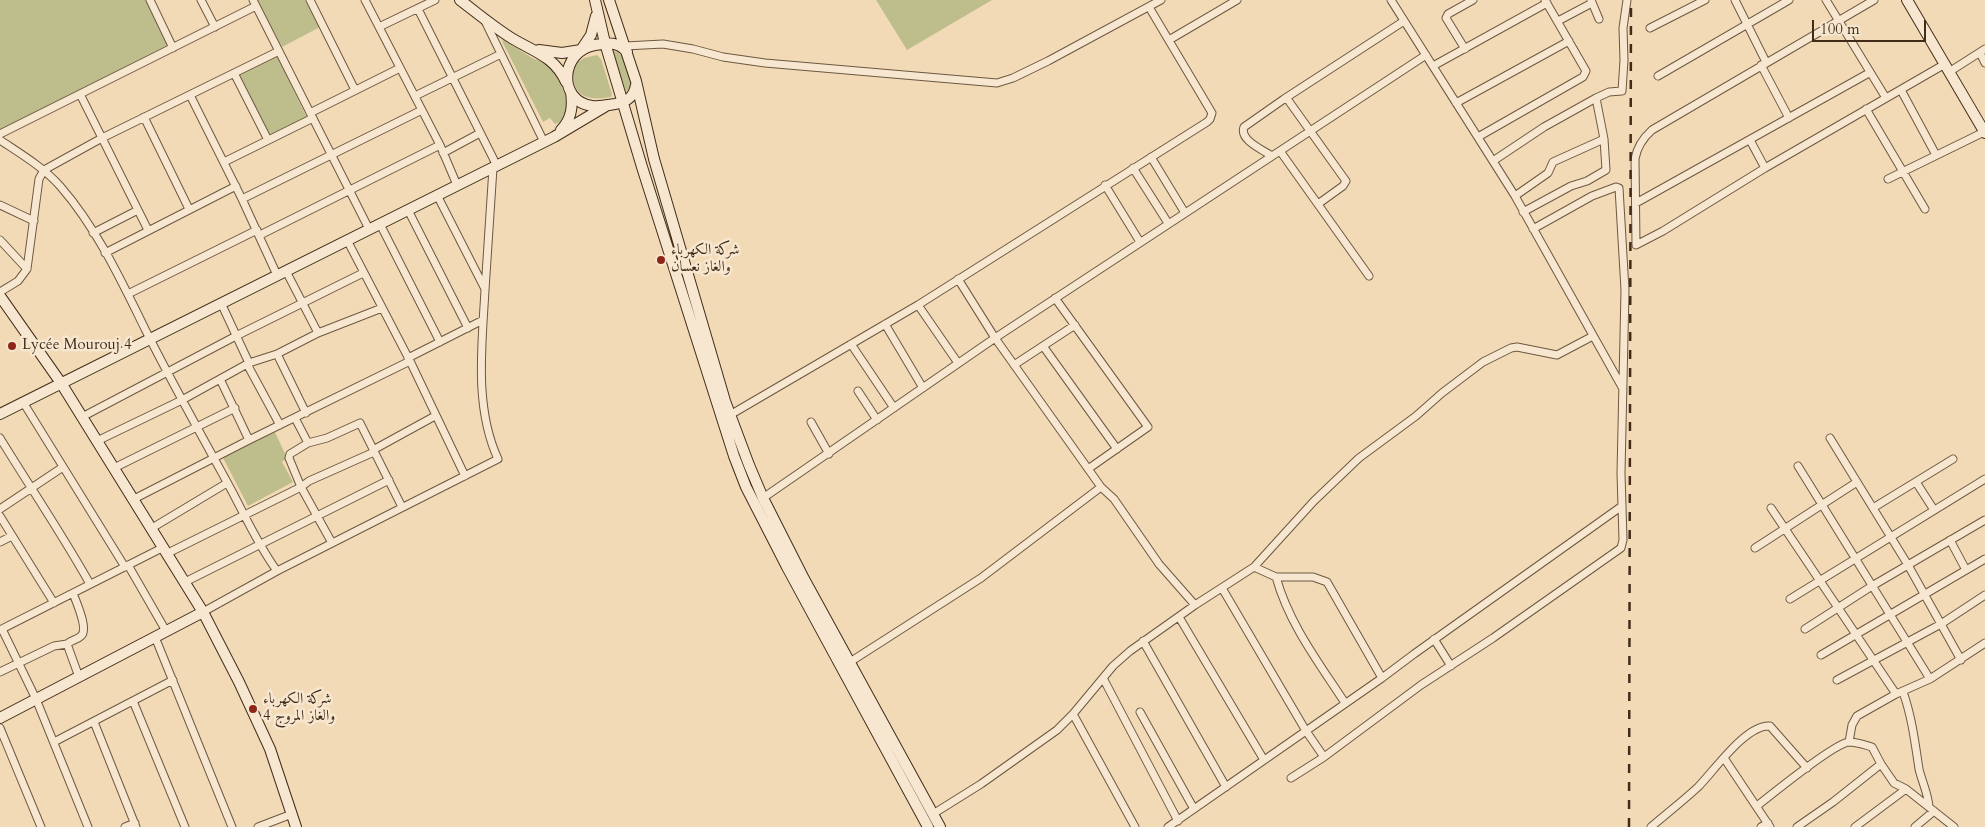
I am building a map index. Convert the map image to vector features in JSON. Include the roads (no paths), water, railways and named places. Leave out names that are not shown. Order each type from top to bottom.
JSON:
[{"type":"main road","points":[[460,0],[513,39],[544,55],[558,67],[578,100],[588,105],[606,106],[623,102],[633,94],[636,81]]},
{"type":"main road","points":[[609,0],[636,81],[654,159],[730,415],[763,498],[804,579],[940,827]]},
{"type":"main road","points":[[1907,0],[1985,133]]},
{"type":"main road","points":[[595,4],[642,167],[711,388],[743,479],[787,567],[928,827]]},
{"type":"main road","points":[[549,140],[565,126],[569,118],[572,105],[568,67],[594,29],[595,4]]},
{"type":"main road","points":[[534,49],[562,53],[612,43],[627,51]]},
{"type":"main road","points":[[0,414],[549,140],[606,106]]},
{"type":"main road","points":[[0,294],[61,383],[203,612],[239,682],[270,749],[296,827]]},
{"type":"main road","points":[[0,718],[203,612]]},
{"type":"street","points":[[150,0],[173,48]]},
{"type":"street","points":[[201,0],[215,27]]},
{"type":"street","points":[[310,0],[356,90]]},
{"type":"street","points":[[365,0],[440,145],[457,185]]},
{"type":"street","points":[[379,28],[435,0]]},
{"type":"street","points":[[627,51],[663,44],[694,49],[723,57],[764,63],[997,83],[1013,78],[1161,0]]},
{"type":"street","points":[[1169,40],[1237,0]]},
{"type":"street","points":[[1391,0],[1515,196],[1623,387]]},
{"type":"street","points":[[1465,49],[1446,18],[1448,14],[1473,0]]},
{"type":"street","points":[[1492,161],[1544,127],[1596,98],[1609,92],[1622,91],[1624,60],[1623,28],[1627,0]]},
{"type":"street","points":[[1650,28],[1704,0]]},
{"type":"street","points":[[1735,0],[1789,118]]},
{"type":"street","points":[[1658,76],[1789,0]]},
{"type":"street","points":[[1826,0],[1886,98]]},
{"type":"street","points":[[1874,0],[1652,130],[1646,136],[1637,151],[1635,159],[1635,244],[1638,246],[1766,168],[1901,90],[1982,51],[1985,64]]},
{"type":"street","points":[[1558,21],[1591,1],[1599,19]]},
{"type":"street","points":[[1432,66],[1546,2],[1586,71],[1585,76],[1478,137]]},
{"type":"street","points":[[0,134],[215,27],[255,3],[369,230]]},
{"type":"street","points":[[730,415],[918,304],[1210,119],[1212,113],[1149,8]]},
{"type":"street","points":[[203,612],[277,571],[498,459],[487,426],[482,394],[483,320],[495,167],[480,132],[418,9]]},
{"type":"street","points":[[484,19],[500,54],[549,140]]},
{"type":"street","points":[[1272,156],[1244,136],[1244,127],[1404,21]]},
{"type":"street","points":[[1456,103],[1569,42]]},
{"type":"street","points":[[0,294],[18,281],[28,269],[39,180],[44,170],[102,138],[279,51]]},
{"type":"street","points":[[415,96],[500,54]]},
{"type":"street","points":[[763,498],[995,338],[1426,55]]},
{"type":"street","points":[[224,162],[400,68]]},
{"type":"street","points":[[234,73],[268,140]]},
{"type":"street","points":[[1636,203],[1870,73]]},
{"type":"street","points":[[1901,90],[1936,155]]},
{"type":"street","points":[[80,94],[148,230]]},
{"type":"street","points":[[190,95],[258,233],[282,273],[303,302],[318,333]]},
{"type":"street","points":[[1523,212],[1571,186],[1603,173],[1607,166],[1604,138],[1596,98]]},
{"type":"street","points":[[1284,99],[1288,100],[1346,181],[1343,186],[1318,204]]},
{"type":"street","points":[[1866,109],[1925,209]]},
{"type":"street","points":[[242,199],[422,110]]},
{"type":"street","points":[[144,117],[189,209]]},
{"type":"street","points":[[443,153],[480,132]]},
{"type":"street","points":[[1888,179],[1985,133]]},
{"type":"street","points":[[1515,196],[1548,173],[1553,162],[1604,138]]},
{"type":"street","points":[[0,140],[44,170],[70,199],[93,233],[128,294],[195,427],[227,483],[258,545],[277,571]]},
{"type":"street","points":[[1750,140],[1766,168]]},
{"type":"street","points":[[128,294],[440,145]]},
{"type":"street","points":[[1280,151],[1369,276]]},
{"type":"street","points":[[1151,157],[1185,213]]},
{"type":"street","points":[[1133,168],[1168,223]]},
{"type":"street","points":[[1105,185],[1140,242]]},
{"type":"street","points":[[105,253],[236,186]]},
{"type":"street","points":[[1291,778],[1324,757],[1421,685],[1620,549],[1623,543],[1621,473],[1626,290],[1619,188],[1616,186],[1592,196],[1533,229]]},
{"type":"street","points":[[438,195],[485,290]]},
{"type":"street","points":[[0,205],[34,221]]},
{"type":"street","points":[[93,233],[138,210]]},
{"type":"street","points":[[408,210],[468,328]]},
{"type":"street","points":[[380,224],[440,342]]},
{"type":"street","points":[[0,240],[28,269]]},
{"type":"street","points":[[347,240],[409,360],[465,476]]},
{"type":"street","points":[[82,417],[236,336],[364,273]]},
{"type":"street","points":[[958,279],[995,338],[1088,470],[1101,487],[1114,499],[1159,564],[1194,605]]},
{"type":"street","points":[[1055,298],[1148,427],[1088,470]]},
{"type":"street","points":[[221,303],[248,364],[280,425]]},
{"type":"street","points":[[918,304],[958,364]]},
{"type":"street","points":[[97,441],[182,400],[248,364],[277,354],[318,333],[382,308]]},
{"type":"street","points":[[134,499],[306,413],[483,320]]},
{"type":"street","points":[[885,324],[923,388]]},
{"type":"street","points":[[1014,365],[1075,325]]},
{"type":"street","points":[[933,814],[981,784],[1057,730],[1073,714],[1113,666],[1143,641],[1179,618],[1194,605],[1254,568],[1338,476],[1483,362],[1511,348],[1518,347],[1559,355],[1593,336]]},
{"type":"street","points":[[851,344],[894,408]]},
{"type":"street","points":[[1043,346],[1117,449]]},
{"type":"street","points":[[277,354],[306,413]]},
{"type":"street","points":[[220,379],[250,440]]},
{"type":"street","points":[[858,391],[877,420]]},
{"type":"street","points":[[23,402],[166,631]]},
{"type":"street","points":[[114,468],[235,408]]},
{"type":"street","points":[[88,827],[36,699],[1,630],[126,566],[244,515],[301,487],[309,481],[374,451],[435,416]]},
{"type":"street","points":[[294,418],[308,443]]},
{"type":"street","points":[[811,422],[829,454]]},
{"type":"street","points":[[332,543],[301,487],[289,458],[290,454],[308,443],[327,438],[360,423],[402,507]]},
{"type":"street","points":[[0,438],[52,518],[90,584]]},
{"type":"street","points":[[1830,438],[1908,565],[1961,660]]},
{"type":"street","points":[[1873,508],[1953,459]]},
{"type":"street","points":[[1798,466],[1930,679]]},
{"type":"street","points":[[0,509],[63,467]]},
{"type":"street","points":[[185,582],[389,480]]},
{"type":"street","points":[[1790,599],[1854,558],[1983,481],[1985,490]]},
{"type":"street","points":[[1755,548],[1857,482]]},
{"type":"street","points":[[1916,482],[1934,510]]},
{"type":"street","points":[[152,528],[227,483]]},
{"type":"street","points":[[850,662],[980,578],[1101,487]]},
{"type":"street","points":[[1168,827],[1382,678],[1622,506]]},
{"type":"street","points":[[1771,508],[1873,661],[1900,693],[1909,707],[1920,770],[1931,809]]},
{"type":"street","points":[[0,516],[54,603]]},
{"type":"street","points":[[1805,629],[1872,586],[1985,520]]},
{"type":"street","points":[[0,542],[12,536]]},
{"type":"street","points":[[1950,540],[1966,570]]},
{"type":"street","points":[[1821,655],[1888,614],[1985,559]]},
{"type":"street","points":[[1254,568],[1276,577],[1313,577],[1327,582],[1382,678]]},
{"type":"street","points":[[1276,577],[1294,624],[1345,703]]},
{"type":"street","points":[[1222,588],[1306,731],[1324,757]]},
{"type":"street","points":[[0,672],[54,646],[67,644],[82,636],[84,625],[74,593]]},
{"type":"street","points":[[1838,680],[1940,624],[1985,595]]},
{"type":"street","points":[[1179,618],[1264,760]]},
{"type":"street","points":[[155,637],[232,827]]},
{"type":"street","points":[[1434,639],[1450,666]]},
{"type":"street","points":[[1143,641],[1226,787]]},
{"type":"street","points":[[1849,742],[1852,725],[1857,716],[1930,679],[1985,643]]},
{"type":"street","points":[[67,644],[79,676]]},
{"type":"street","points":[[1103,678],[1178,821]]},
{"type":"street","points":[[54,742],[172,680]]},
{"type":"street","points":[[133,701],[185,827]]},
{"type":"street","points":[[1140,712],[1194,809]]},
{"type":"street","points":[[1073,714],[1135,827]]},
{"type":"street","points":[[94,722],[136,825],[125,827]]},
{"type":"street","points":[[1651,827],[1698,787],[1738,743],[1759,728],[1770,726],[1807,768]]},
{"type":"street","points":[[0,728],[41,827]]},
{"type":"street","points":[[1757,806],[1807,768],[1841,745],[1849,742],[1872,747],[1880,764],[1894,783],[1906,789],[1954,827]]},
{"type":"street","points":[[1724,758],[1769,825],[1761,827]]},
{"type":"street","points":[[1797,827],[1833,802],[1880,764]]},
{"type":"street","points":[[1855,827],[1906,789]]},
{"type":"street","points":[[1915,827],[1931,809]]},
{"type":"street","points":[[258,827],[292,814]]},
{"type":"railway","points":[[1629,827],[1631,0]]},
{"type":"place","name":"شركة الكهرباء والغاز نعسان","points":[[661,260]]},
{"type":"place","name":"Lycée Mourouj 4","points":[[12,346]]},
{"type":"place","name":"شركة الكهرباء والغاز المروج 4","points":[[253,709]]}]
